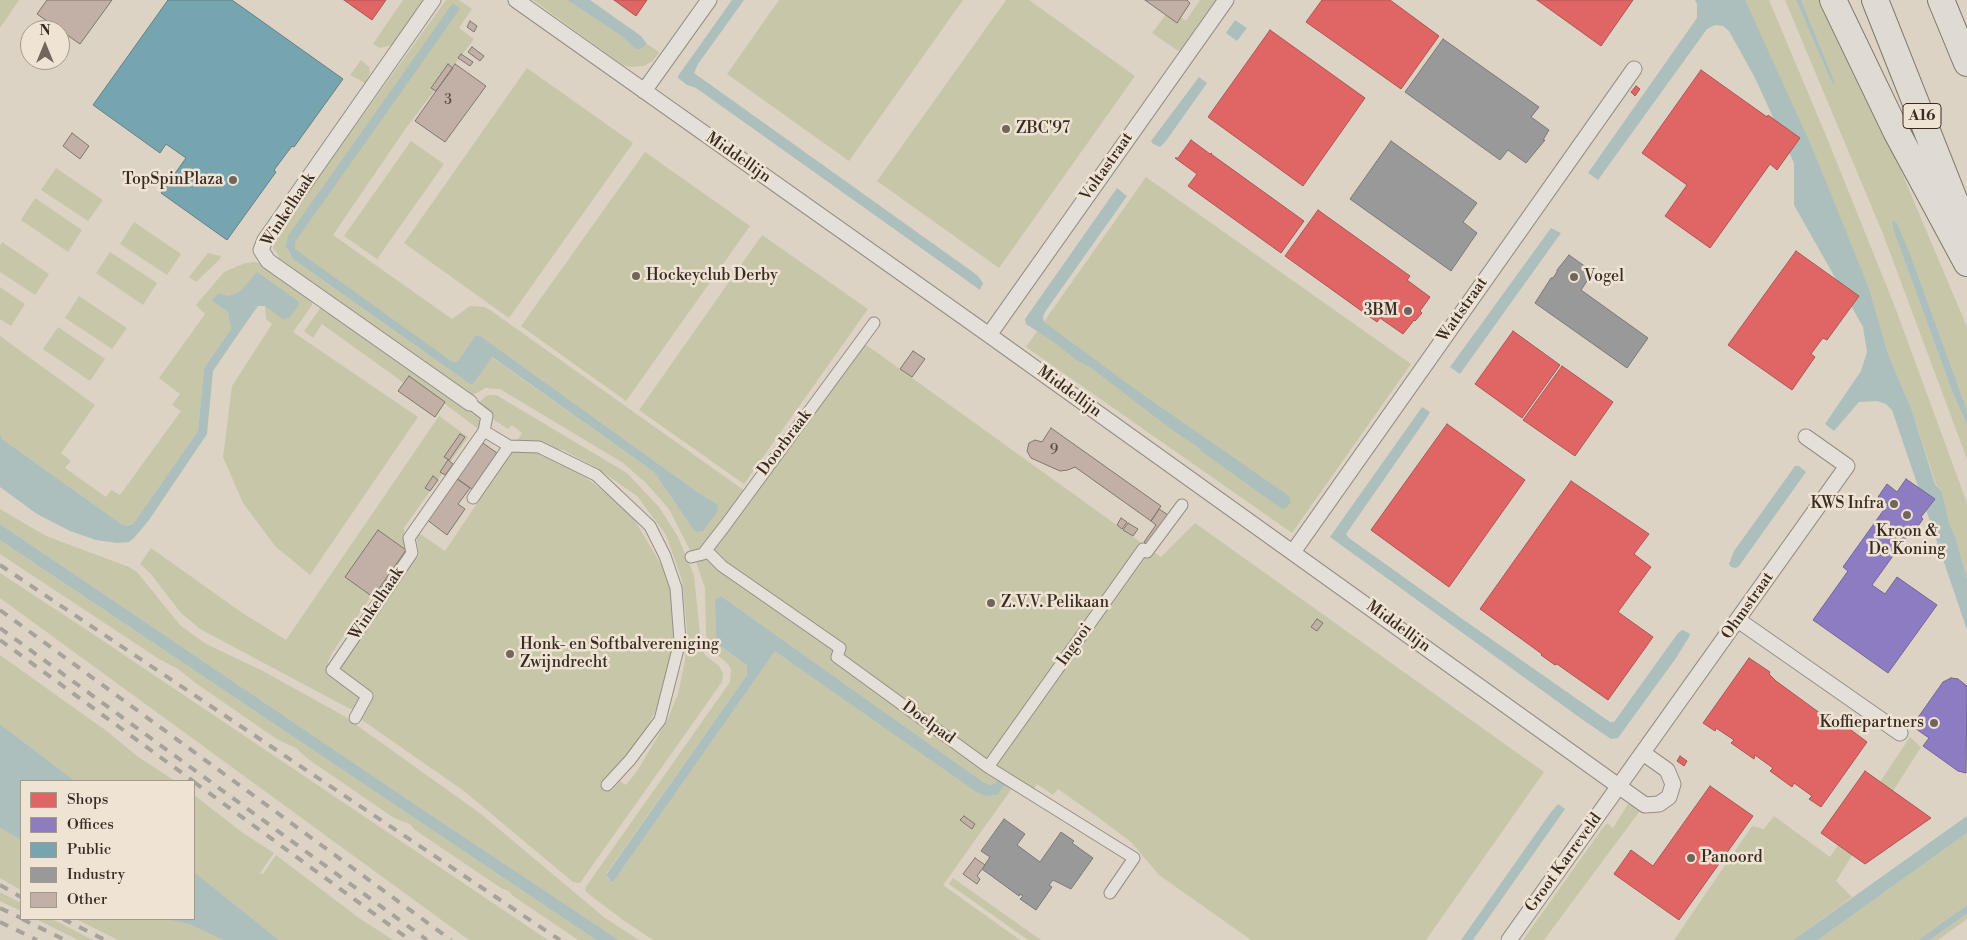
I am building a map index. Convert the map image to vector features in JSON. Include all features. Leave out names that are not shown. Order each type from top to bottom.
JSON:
[{"type":"highway","name":"A16","points":[[1833,0],[1896,131],[1967,263]]},
{"type":"highway","name":"A16","points":[[1875,0],[1967,232]]},
{"type":"highway","points":[[1941,0],[1967,63]]},
{"type":"street","name":"Winkelhaak","points":[[355,718],[367,696],[332,670],[412,553],[410,538],[484,431],[488,416],[268,261],[262,250],[265,240],[433,0]]},
{"type":"street","name":"Middellijn","points":[[516,0],[989,335],[1620,787]]},
{"type":"street","points":[[644,91],[708,0]]},
{"type":"street","name":"Voltastraat","points":[[989,335],[1226,0]]},
{"type":"street","name":"Wattstraat","points":[[1293,552],[1634,69]]},
{"type":"street","name":"Doorbraak","points":[[691,557],[703,554],[874,323]]},
{"type":"street","points":[[484,431],[510,446],[539,447],[596,475],[650,526],[665,556],[676,588],[680,641],[660,720],[630,760],[607,785]]},
{"type":"street","name":"Ohmstraat","points":[[1620,787],[1847,466],[1806,438]]},
{"type":"street","points":[[473,498],[510,446]]},
{"type":"street","name":"Ingooi","points":[[988,768],[1143,550],[1147,552],[1182,505]]},
{"type":"street","name":"Doelpad","points":[[706,550],[722,566],[840,648],[837,656],[988,768],[1134,858],[1110,892]]},
{"type":"street","points":[[1738,620],[1900,733]]},
{"type":"street","points":[[1620,787],[1645,805],[1659,804],[1669,797],[1673,784],[1667,770],[1643,753]]},
{"type":"street","name":"Groot Karreveld","points":[[1509,940],[1620,787]]},
{"type":"green space","points":[[0,0],[19,0],[0,28]]},
{"type":"green space","points":[[403,0],[425,0],[392,45],[380,48],[373,44]]},
{"type":"green space","points":[[446,0],[459,0],[472,9],[459,28],[474,39],[406,128],[333,235],[452,319],[470,306],[484,307],[490,310],[745,491],[858,339],[1161,557],[1195,523],[1544,772],[1426,940],[1251,940],[1159,875],[1131,842],[1099,818],[1058,789],[1053,795],[1037,784],[1029,797],[1013,787],[943,885],[1020,940],[653,940],[586,892],[585,888],[730,682],[731,669],[728,664],[708,647],[705,588],[696,562],[669,509],[646,483],[623,463],[500,389],[485,388],[473,395],[467,394],[277,260],[279,256],[273,248],[273,243]],"holes":[[[295,242],[295,249],[298,252],[453,362],[458,361],[475,336],[479,335],[717,504],[695,532],[654,472],[491,357],[473,384],[470,384],[293,259],[286,248]],[[721,596],[983,782],[991,785],[997,782],[1001,790],[992,796],[776,652],[614,881],[611,882],[606,874],[747,675],[747,665],[716,643],[715,599]]]},
{"type":"green space","points":[[533,0],[567,0],[620,35],[636,49],[641,49],[647,44],[659,52],[653,61],[644,66],[630,67],[623,65]]},
{"type":"green space","points":[[779,0],[963,0],[849,161],[727,74]]},
{"type":"green space","name":"ZBC'97","points":[[1006,0],[1029,0],[1135,76],[999,268],[877,181]]},
{"type":"green space","points":[[1200,0],[1218,0],[1181,53],[1152,33],[1170,9],[1186,21]]},
{"type":"green space","points":[[1744,0],[1769,0],[1895,307],[1967,503],[1967,578],[1956,539],[1949,523],[1942,492],[1936,484],[1911,408],[1888,354],[1869,288]]},
{"type":"green space","points":[[1785,0],[1796,0],[1832,83],[1835,83],[1801,0],[1820,0],[1869,95],[1967,327],[1967,410],[1912,259],[1894,220],[1892,221],[1893,229],[1952,391],[1967,425],[1967,459],[1883,234]]},
{"type":"green space","points":[[361,60],[369,67],[370,73],[365,83],[350,75]]},
{"type":"green space","points":[[527,68],[633,143],[509,318],[404,243]]},
{"type":"green space","points":[[411,141],[444,164],[377,259],[344,236]]},
{"type":"green space","name":"Hockeyclub Derby","points":[[645,152],[750,226],[626,401],[521,326]]},
{"type":"green space","points":[[56,168],[103,200],[88,221],[41,190]]},
{"type":"green space","points":[[1146,177],[1411,364],[1292,533],[1026,347]]},
{"type":"green space","points":[[35,198],[82,230],[68,252],[21,220]]},
{"type":"green space","points":[[134,222],[181,254],[167,275],[120,244]]},
{"type":"green space","name":"Hockeyclub Derby","points":[[762,235],[868,309],[744,484],[639,410]]},
{"type":"green space","points":[[2,242],[49,274],[35,295],[0,272],[0,246]]},
{"type":"green space","points":[[110,252],[157,283],[143,305],[96,273]]},
{"type":"green space","points":[[208,253],[221,256],[220,259],[196,282],[189,277]]},
{"type":"green space","points":[[255,262],[263,265],[312,300],[312,305],[293,332],[418,417],[310,575],[275,546],[243,503],[223,457],[232,386],[272,324],[266,319],[265,306],[257,273],[235,294],[212,301],[228,312],[231,329],[204,368],[198,431],[133,524],[126,526],[120,523],[2,439],[0,433],[0,336],[95,405],[61,453],[71,461],[65,468],[106,497],[111,490],[120,495],[181,411],[172,405],[180,394],[159,378],[205,314],[196,305],[224,272],[245,263]]},
{"type":"green space","points":[[0,287],[25,304],[11,326],[0,319]]},
{"type":"green space","points":[[79,296],[127,328],[112,349],[65,318]]},
{"type":"green space","points":[[321,307],[481,420],[481,431],[409,377],[404,383],[322,324],[313,338],[304,331]]},
{"type":"green space","points":[[58,327],[105,359],[90,381],[43,349]]},
{"type":"green space","name":"Honk- en Softbalvereniging Zwijndrecht","points":[[496,395],[627,473],[659,507],[678,537],[694,575],[701,645],[705,655],[719,666],[723,673],[722,682],[580,883],[573,882],[464,791],[362,720],[360,715],[372,694],[338,670],[419,555],[416,531],[445,551],[480,499],[480,492],[522,433],[512,425],[508,429],[494,420],[492,413],[479,402],[486,396]],"holes":[[[547,447],[563,450],[595,467],[637,496],[666,535],[682,580],[687,628],[685,660],[678,694],[667,721],[637,771],[626,785],[620,781],[612,791],[599,784],[621,765],[641,739],[655,712],[664,688],[673,638],[674,606],[668,576],[634,519],[584,476],[540,455]]]},
{"type":"green space","points":[[439,416],[468,437],[404,528],[405,547],[332,653],[328,662],[327,672],[361,698],[354,711],[200,629],[181,613],[150,573],[140,564],[151,548],[241,612],[286,640]]},
{"type":"green space","points":[[0,509],[46,536],[129,567],[137,572],[180,625],[192,634],[206,644],[263,671],[344,716],[481,814],[605,918],[639,940],[619,940],[416,805],[0,524]]},
{"type":"green space","points":[[0,540],[596,940],[578,940],[513,896],[509,891],[501,888],[415,830],[410,824],[394,818],[308,759],[296,748],[278,740],[178,669],[159,659],[0,554]]},
{"type":"green space","points":[[0,573],[548,940],[469,940],[0,598]]},
{"type":"green space","points":[[0,655],[108,732],[137,756],[173,780],[74,780],[0,724]]},
{"type":"green space","points":[[1910,737],[1921,747],[1836,881],[1852,897],[1793,940],[1674,940],[1752,826],[1764,829],[1774,816],[1830,857]]},
{"type":"green space","points":[[195,796],[243,833],[274,853],[260,873],[263,874],[276,855],[359,918],[393,940],[279,940],[195,873]]},
{"type":"green space","points":[[1630,801],[1642,808],[1544,940],[1523,940],[1602,829],[1607,823],[1613,828]]},
{"type":"green space","points":[[0,828],[20,839],[20,889],[0,878]]},
{"type":"green space","points":[[1967,833],[1967,905],[1918,940],[1818,940]]},
{"type":"green space","points":[[953,878],[1041,940],[1028,940],[949,884]]},
{"type":"green space","points":[[0,892],[20,902],[20,911],[0,901]]},
{"type":"green space","points":[[1967,914],[1967,919],[1938,940],[1930,940]]},
{"type":"green space","points":[[38,920],[54,920],[93,940],[78,940]]},
{"type":"green space","points":[[78,920],[170,920],[189,924],[223,940],[118,940]]},
{"type":"shaded area","points":[[567,0],[590,0],[641,36],[647,44],[641,49],[636,49],[620,35]]},
{"type":"shaded area","points":[[732,0],[744,0],[698,64],[694,73],[977,275],[983,283],[980,290],[696,88],[687,85],[678,78]]},
{"type":"shaded area","points":[[1695,0],[1745,0],[1811,145],[1869,288],[1888,354],[1911,408],[1935,484],[1942,492],[1949,523],[1956,539],[1967,578],[1967,630],[1892,410],[1886,404],[1877,401],[1859,402],[1834,431],[1825,424],[1861,371],[1867,352],[1863,327],[1794,205],[1794,163],[1755,78],[1729,31],[1723,26],[1715,25],[1707,29],[1598,180],[1588,173],[1697,18],[1697,4]]},
{"type":"shaded area","points":[[1796,0],[1801,0],[1835,83],[1832,83]]},
{"type":"shaded area","points":[[453,3],[460,9],[295,242],[295,249],[453,362],[458,361],[475,336],[479,335],[717,504],[718,511],[703,531],[695,532],[654,472],[492,357],[473,384],[470,384],[293,259],[286,247],[288,236]]},
{"type":"shaded area","points":[[1235,20],[1247,28],[1237,41],[1226,33]]},
{"type":"shaded area","points":[[1199,77],[1207,83],[1166,141],[1160,147],[1153,144],[1151,141]]},
{"type":"shaded area","points":[[1117,188],[1127,196],[1045,312],[1044,322],[1139,392],[1289,496],[1291,502],[1286,508],[1282,509],[1175,432],[1090,367],[1078,361],[1026,324],[1025,319]]},
{"type":"shaded area","points":[[1893,220],[1897,223],[1912,259],[1967,410],[1967,425],[1952,391],[1893,229]]},
{"type":"shaded area","points":[[1551,228],[1561,233],[1460,374],[1450,367]]},
{"type":"shaded area","points":[[257,272],[298,301],[299,305],[289,318],[283,319],[265,306],[258,306],[241,330],[213,371],[207,434],[149,520],[134,538],[129,542],[117,543],[96,540],[70,531],[37,514],[0,487],[0,433],[2,439],[120,523],[126,526],[133,524],[198,431],[204,368],[231,329],[228,312],[212,301],[218,293],[227,296],[235,294]]},
{"type":"shaded area","points":[[1422,407],[1430,412],[1426,419],[1346,534],[1461,618],[1610,722],[1614,722],[1678,633],[1682,630],[1690,634],[1676,658],[1618,738],[1611,739],[1583,720],[1330,537]]},
{"type":"shaded area","points":[[1795,466],[1799,466],[1806,472],[1739,566],[1736,568],[1731,567],[1729,564],[1734,551]]},
{"type":"shaded area","points":[[0,524],[619,940],[596,940],[0,540]]},
{"type":"shaded area","points":[[721,596],[983,782],[991,785],[997,782],[1000,777],[1008,781],[997,795],[986,796],[978,793],[776,652],[614,881],[611,882],[606,875],[747,675],[747,665],[716,643],[715,599]]},
{"type":"shaded area","points":[[0,724],[74,780],[20,780],[20,839],[0,828]]},
{"type":"shaded area","points":[[1558,804],[1565,809],[1473,940],[1461,940],[1551,812]]},
{"type":"shaded area","points":[[1967,816],[1967,833],[1818,940],[1793,940]]},
{"type":"shaded area","points":[[195,873],[279,940],[223,940],[189,924],[170,920],[195,920]]},
{"type":"shaded area","points":[[1967,905],[1967,914],[1930,940],[1918,940]]},
{"type":"building: Shops","points":[[344,0],[386,0],[372,20]]},
{"type":"building: Shops","points":[[614,0],[647,0],[636,16]]},
{"type":"building: Shops","points":[[1322,0],[1390,0],[1439,36],[1401,89],[1306,22]]},
{"type":"building: Shops","points":[[1537,0],[1633,0],[1601,46]]},
{"type":"building: Shops","points":[[1270,30],[1365,98],[1303,186],[1208,117]]},
{"type":"building: Shops","points":[[1701,70],[1800,138],[1777,170],[1770,164],[1710,248],[1665,216],[1687,185],[1642,153]]},
{"type":"building: Shops","points":[[1636,86],[1640,89],[1635,96],[1631,92]]},
{"type":"building: Shops","points":[[1191,140],[1210,154],[1212,153],[1304,221],[1281,253],[1188,186],[1197,174],[1175,158],[1178,158]]},
{"type":"building: Shops","points":[[1318,210],[1410,276],[1407,280],[1430,297],[1420,311],[1422,313],[1403,334],[1380,318],[1377,322],[1285,256]]},
{"type":"building: Shops","points":[[1796,251],[1859,296],[1827,340],[1823,338],[1811,354],[1815,357],[1792,390],[1728,345]]},
{"type":"building: Shops","points":[[1513,331],[1560,365],[1522,418],[1475,384]]},
{"type":"building: Shops","points":[[1562,366],[1613,402],[1575,456],[1523,420]]},
{"type":"building: Shops","points":[[1447,424],[1525,480],[1449,587],[1371,530]]},
{"type":"building: Shops","points":[[1571,481],[1649,534],[1634,554],[1651,567],[1618,612],[1653,637],[1608,700],[1557,664],[1555,665],[1480,609]]},
{"type":"building: Shops","points":[[1749,658],[1770,672],[1769,674],[1776,681],[1828,719],[1840,727],[1845,729],[1847,727],[1867,742],[1821,807],[1809,799],[1812,796],[1794,783],[1792,787],[1770,771],[1773,768],[1755,755],[1754,759],[1731,743],[1734,740],[1716,728],[1715,731],[1703,723]]},
{"type":"building: Shops","points":[[1680,756],[1687,761],[1684,766],[1677,761]]},
{"type":"building: Shops","points":[[1865,771],[1931,818],[1865,864],[1821,833]]},
{"type":"building: Shops","name":"Panoord","points":[[1710,786],[1753,816],[1679,920],[1614,874],[1631,850],[1653,866]]},
{"type":"building: Offices","points":[[1906,479],[1935,499],[1921,517],[1923,519],[1918,526],[1916,524],[1872,585],[1885,594],[1897,577],[1937,605],[1888,673],[1813,620],[1848,571],[1843,567],[1888,504],[1878,497],[1887,484],[1897,492]]},
{"type":"building: Offices","points":[[1951,678],[1958,679],[1967,686],[1966,773],[1958,771],[1923,746],[1929,738],[1912,726],[1943,682]]},
{"type":"building: Public","points":[[168,0],[232,0],[343,79],[294,147],[292,146],[274,170],[276,172],[227,240],[161,193],[186,158],[166,144],[160,153],[93,105]]},
{"type":"building: Industry","points":[[1443,39],[1539,107],[1531,117],[1549,130],[1543,140],[1545,140],[1526,163],[1508,150],[1500,160],[1405,92]]},
{"type":"building: Industry","points":[[1391,141],[1477,203],[1463,222],[1477,233],[1451,271],[1350,199]]},
{"type":"building: Industry","points":[[1569,255],[1593,272],[1581,290],[1648,338],[1627,368],[1535,303]]},
{"type":"building: Industry","points":[[1004,819],[1025,834],[1017,845],[1040,862],[1061,832],[1074,841],[1072,843],[1093,858],[1071,889],[1053,880],[1049,885],[1052,887],[1036,910],[1020,899],[1023,896],[1020,894],[1019,896],[982,869],[990,857],[981,851]]},
{"type":"building: Other","points":[[47,0],[112,0],[80,44],[70,37],[70,20],[46,20],[37,14]]},
{"type":"building: Other","points":[[1145,0],[1187,0],[1190,3],[1177,23]]},
{"type":"building: Other","points":[[470,21],[477,26],[474,32],[467,27]]},
{"type":"building: Other","points":[[472,47],[484,56],[480,61],[468,52]]},
{"type":"building: Other","points":[[461,54],[473,62],[470,66],[458,58]]},
{"type":"building: Other","points":[[448,64],[453,68],[436,91],[431,88]]},
{"type":"building: Other","points":[[455,64],[486,86],[445,142],[415,121]]},
{"type":"building: Other","points":[[72,133],[89,146],[80,159],[63,146]]},
{"type":"building: Other","points":[[913,351],[925,359],[912,377],[900,369]]},
{"type":"building: Other","points":[[409,376],[445,402],[435,417],[398,391]]},
{"type":"building: Other","points":[[1051,428],[1161,506],[1151,521],[1075,467],[1060,471],[1031,458],[1027,451],[1029,443],[1035,440],[1042,442]]},
{"type":"building: Other","points":[[460,434],[465,437],[449,460],[444,457]]},
{"type":"building: Other","points":[[480,441],[497,453],[472,489],[454,477]]},
{"type":"building: Other","points":[[448,460],[453,464],[445,475],[440,472]]},
{"type":"building: Other","points":[[433,476],[438,480],[430,491],[425,488]]},
{"type":"building: Other","points":[[455,477],[470,488],[458,504],[465,509],[447,535],[426,519]]},
{"type":"building: Other","points":[[1159,509],[1171,517],[1150,547],[1144,542],[1156,525],[1151,521]]},
{"type":"building: Other","points":[[1121,518],[1127,522],[1122,529],[1117,525]]},
{"type":"building: Other","points":[[1128,523],[1138,529],[1133,536],[1123,530]]},
{"type":"building: Other","points":[[378,530],[406,550],[373,597],[345,577]]},
{"type":"building: Other","points":[[1317,619],[1323,623],[1317,631],[1311,627]]},
{"type":"building: Other","points":[[964,816],[975,824],[972,829],[960,820]]},
{"type":"building: Other","points":[[975,858],[985,865],[977,876],[980,879],[977,884],[963,874]]},
{"type":"railway","points":[[0,565],[560,940]]},
{"type":"railway","points":[[0,610],[451,940]]},
{"type":"railway","points":[[0,628],[427,940]]},
{"type":"railway","points":[[0,640],[192,780]]},
{"type":"railway","points":[[195,783],[410,940]]},
{"type":"railway","points":[[0,885],[20,896]]},
{"type":"railway","points":[[0,908],[20,918]]},
{"type":"railway","points":[[24,920],[65,940]]},
{"type":"railway","points":[[65,920],[105,940]]},
{"type":"railway","points":[[0,922],[37,940]]},
{"type":"place","name":"ZBC'97","points":[[1006,129]]},
{"type":"place","name":"TopSpinPlaza","points":[[233,180]]},
{"type":"place","name":"Hockeyclub Derby","points":[[636,276]]},
{"type":"place","name":"Vogel","points":[[1574,277]]},
{"type":"place","name":"3BM","points":[[1408,311]]},
{"type":"place","name":"KWS Infra","points":[[1894,504]]},
{"type":"place","name":"Kroon & De Koning","points":[[1907,515]]},
{"type":"place","name":"Z.V.V. Pelikaan","points":[[991,603]]},
{"type":"place","name":"Honk- en Softbalvereniging Zwijndrecht","points":[[510,654]]},
{"type":"place","name":"Koffiepartners","points":[[1934,723]]},
{"type":"place","name":"Panoord","points":[[1691,858]]}]
